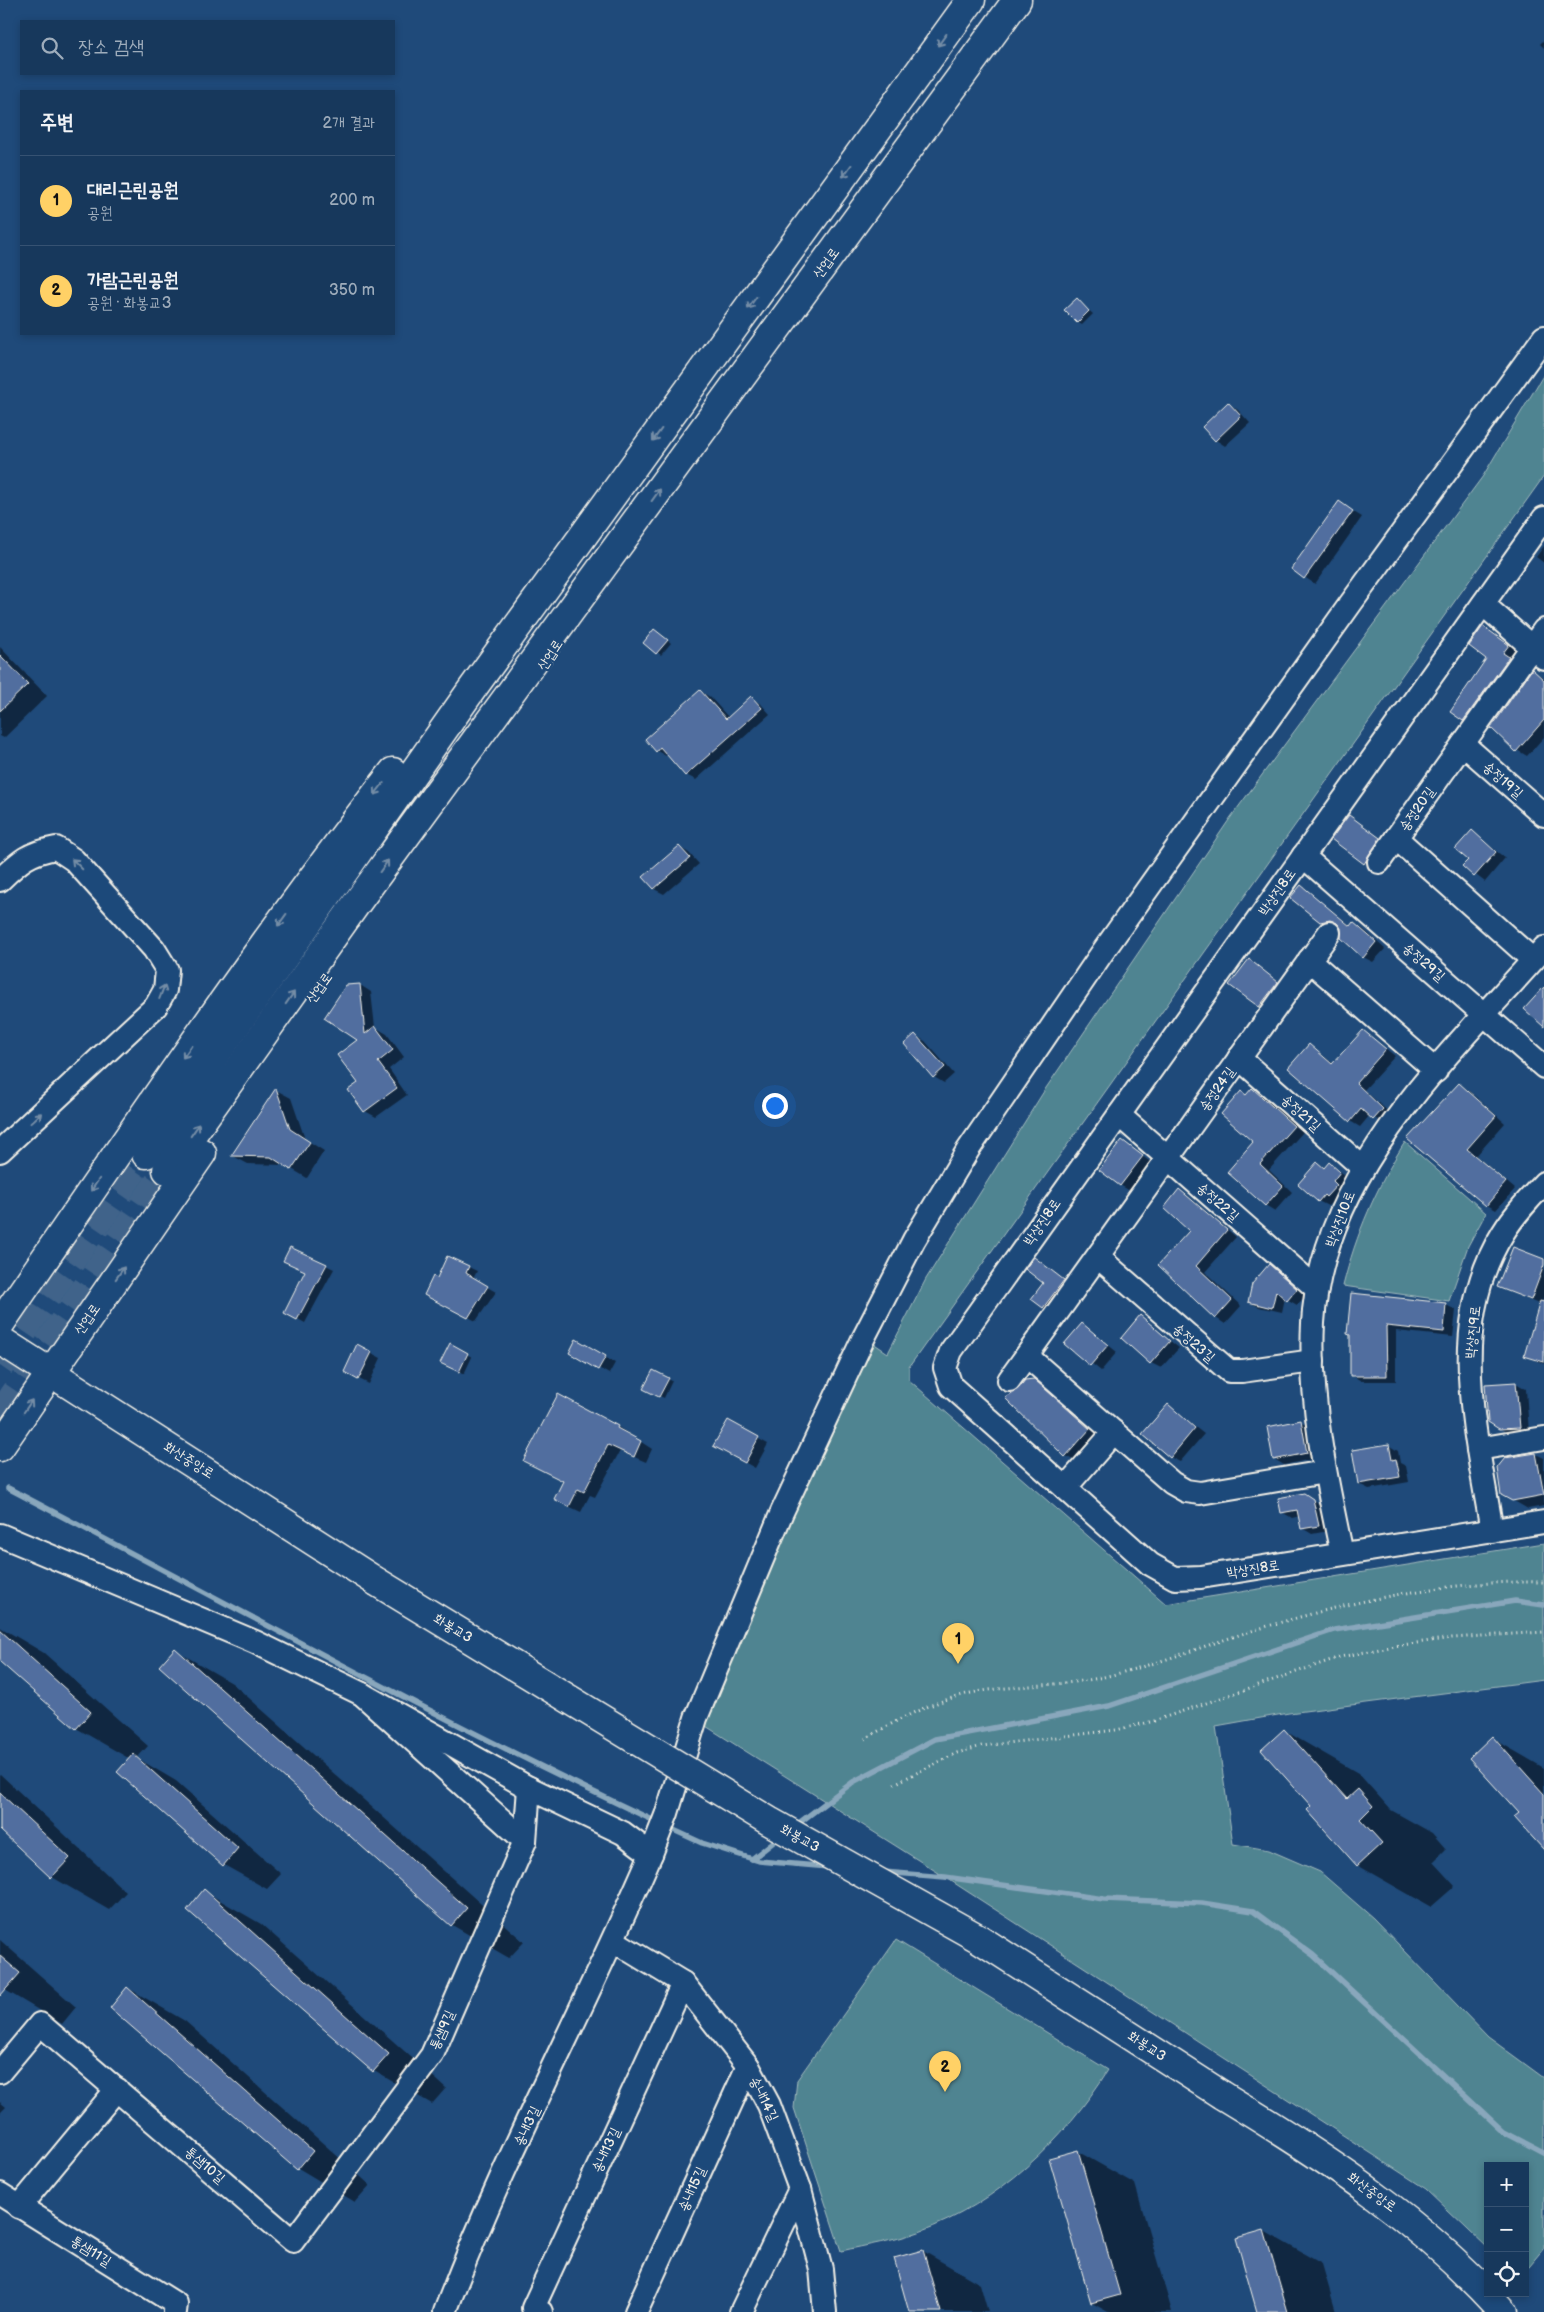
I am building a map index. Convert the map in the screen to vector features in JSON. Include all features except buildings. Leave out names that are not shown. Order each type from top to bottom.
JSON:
[{"type":"main road","name":"산업로","points":[[971,0],[459,708],[157,1162],[356,904],[1017,0]]},
{"type":"main road","name":"산업로","points":[[0,1324],[178,1065],[350,827],[460,685],[606,505]]},
{"type":"main road","name":"산업로","points":[[0,1447],[232,1108],[421,846],[508,718],[634,525]]},
{"type":"main road","name":"화산중앙로","points":[[0,1340],[50,1374],[377,1582]]},
{"type":"main road","name":"화봉교3","points":[[377,1582],[769,1820],[978,1938],[1222,2094]]},
{"type":"main road","name":"화산중앙로","points":[[1222,2094],[1344,2171],[1400,2212],[1504,2312]]},
{"type":"street","name":"송내3길","points":[[444,2312],[468,2251],[614,1941],[667,1813],[696,1718],[782,1512],[847,1372],[914,1240],[968,1150],[1097,961],[1351,603],[1544,337]]},
{"type":"street","name":"박상진8로","points":[[1544,518],[946,1360],[947,1378],[952,1386],[1150,1564],[1175,1578],[1201,1577],[1544,1522]]},
{"type":"street","points":[[1483,604],[1540,645]]},
{"type":"street","name":"송정20길","points":[[1539,954],[1396,838],[1463,744],[1540,645]]},
{"type":"street","name":"송정19길","points":[[1463,744],[1544,815]]},
{"type":"street","points":[[1379,862],[1396,838]]},
{"type":"street","points":[[0,1151],[156,1006],[165,990],[167,970],[154,949],[74,860],[56,848],[36,852],[3,870]]},
{"type":"street","name":"송정29길","points":[[1303,856],[1544,1067]]},
{"type":"street","name":"송정24길","points":[[1009,1380],[1329,933]]},
{"type":"street","name":"박상진10로","points":[[1342,1554],[1324,1472],[1312,1361],[1317,1290],[1337,1224],[1362,1167],[1380,1140],[1436,1071],[1539,954]]},
{"type":"street","points":[[1310,960],[1436,1071]]},
{"type":"street","name":"송정21길","points":[[1239,1058],[1362,1167]]},
{"type":"street","name":"송정22길","points":[[1119,1115],[1317,1290]]},
{"type":"street","name":"박상진9로","points":[[1492,1531],[1478,1449],[1468,1354],[1478,1292],[1487,1264],[1503,1233],[1524,1204],[1544,1183]]},
{"type":"street","name":"송정23길","points":[[1098,1257],[1223,1368],[1242,1371],[1312,1361]]},
{"type":"street","points":[[1027,1356],[1172,1483],[1186,1491],[1200,1493],[1324,1472]]},
{"type":"street","points":[[1065,1488],[1114,1432]]},
{"type":"street","points":[[1478,1449],[1544,1438]]},
{"type":"street","points":[[0,1535],[255,1642],[362,1694],[529,1788],[654,1846]]},
{"type":"street","points":[[362,1694],[525,1841]]},
{"type":"street","name":"통샘9길","points":[[293,2242],[432,2055],[525,1841],[529,1788]]},
{"type":"street","name":"송내14길","points":[[614,1941],[683,1983],[748,2066],[769,2105],[800,2188],[821,2269],[825,2312]]},
{"type":"street","name":"송내13길","points":[[540,2312],[533,2308],[683,1983]]},
{"type":"street","name":"통샘10길","points":[[0,2072],[40,2024],[293,2242]]},
{"type":"street","name":"송내15길","points":[[636,2312],[748,2066]]},
{"type":"street","points":[[19,2207],[117,2090]]},
{"type":"street","points":[[741,2312],[800,2188]]},
{"type":"street","name":"통샘11길","points":[[0,2194],[176,2304],[175,2312]]},
{"type":"path","points":[[865,1739],[908,1714],[941,1701],[982,1691],[1099,1678],[1148,1665],[1337,1607],[1403,1593],[1460,1585],[1544,1582]]},
{"type":"path","points":[[894,1784],[957,1753],[982,1746],[1116,1730],[1154,1721],[1340,1657],[1395,1646],[1443,1640],[1544,1632]]},
{"type":"green space","points":[[1544,374],[1544,476],[909,1367],[909,1380],[1166,1604],[1544,1543],[1544,1680],[1289,1713],[1216,1726],[1233,1844],[1269,1850],[1320,1872],[1373,1918],[1488,2037],[1544,2078],[1544,2248],[1529,2266],[1529,2162],[1484,2162],[1484,2244],[1426,2189],[945,1877],[701,1723],[867,1339],[888,1353],[926,1279],[1046,1088],[1231,817],[1483,476]]},
{"type":"green space","points":[[1405,1142],[1486,1213],[1468,1246],[1449,1301],[1343,1286],[1354,1248],[1368,1212]]},
{"type":"green space","points":[[896,1940],[1108,2070],[1091,2096],[1050,2144],[1002,2187],[976,2205],[948,2220],[919,2232],[841,2251],[794,2108],[797,2080]]},
{"type":"waterway","points":[[8,1488],[413,1702],[576,1784],[659,1823]]},
{"type":"waterway","points":[[795,1826],[853,1782],[935,1739],[1109,1706],[1334,1630],[1515,1601],[1544,1605]]},
{"type":"waterway","points":[[667,1827],[702,1843],[759,1861],[829,1867]]},
{"type":"waterway","points":[[752,1859],[781,1836]]},
{"type":"waterway","points":[[883,1872],[945,1877],[1104,1899],[1202,1903],[1253,1911],[1313,1955],[1504,2132],[1544,2153]]},
{"type":"tunnel","points":[[0,1366],[146,1154]]},
{"type":"tunnel","points":[[0,1414],[167,1170]]},
{"type":"place","name":"대리근린공원","points":[[958,1664]]},
{"type":"place","name":"가람근린공원","points":[[945,2092]]}]
